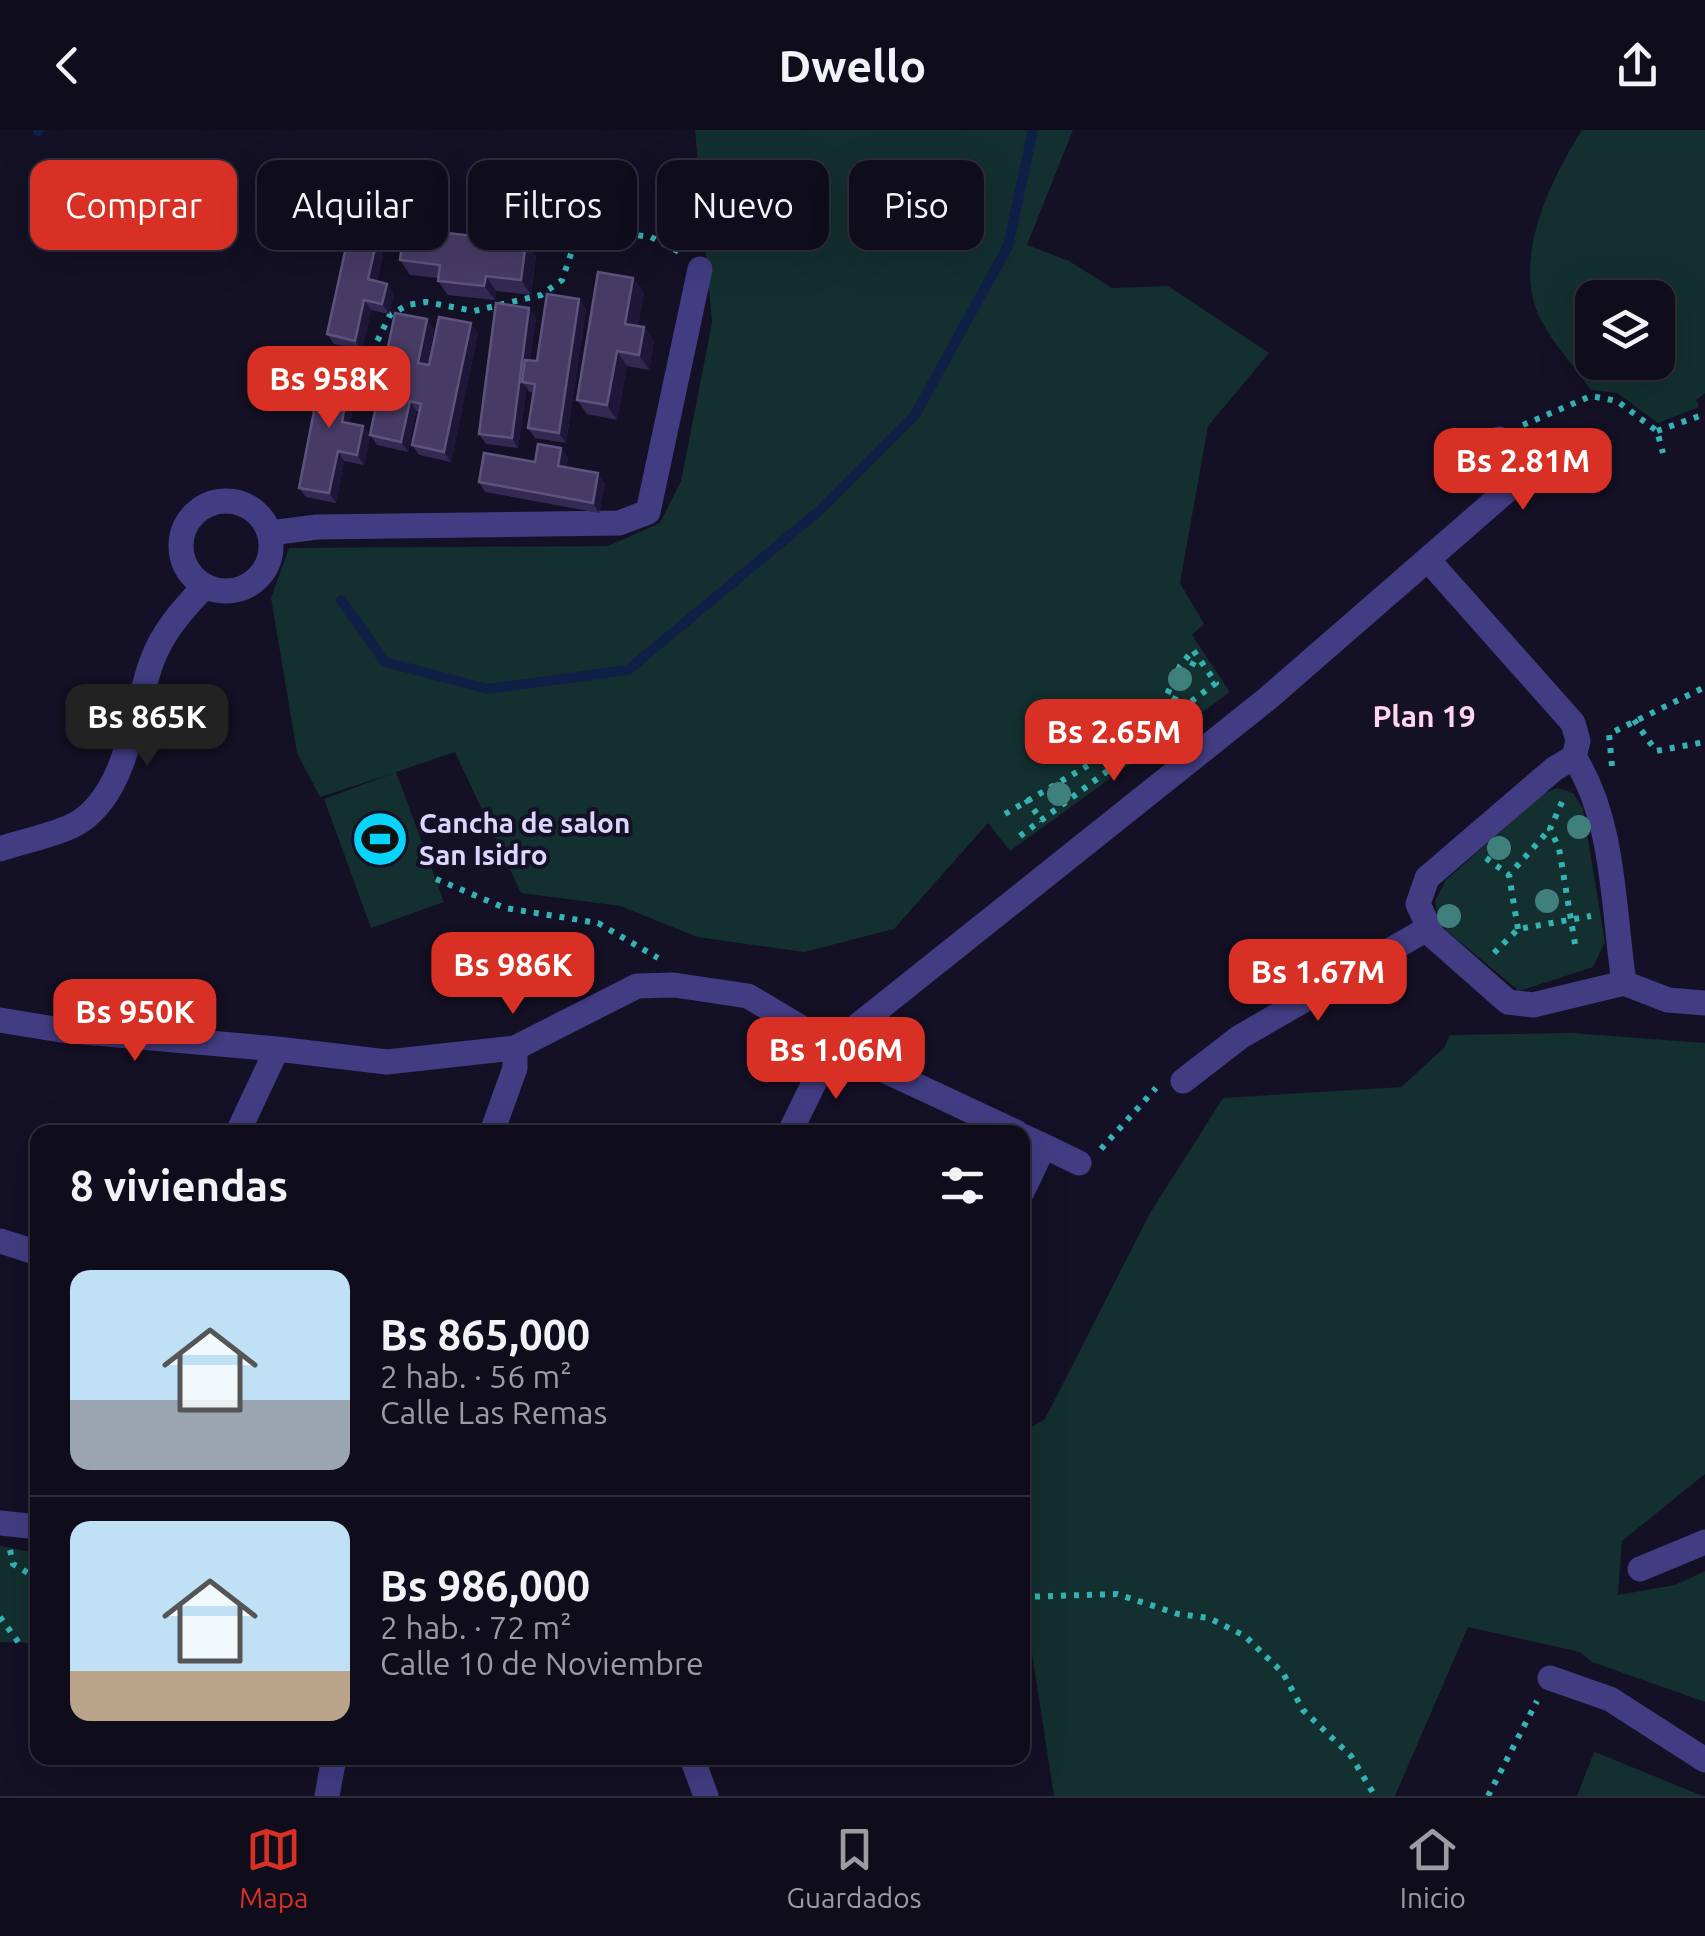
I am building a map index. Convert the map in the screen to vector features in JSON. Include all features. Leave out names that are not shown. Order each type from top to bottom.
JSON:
[{"type":"street","points":[[270,533],[316,527],[620,523],[648,512],[700,268]]},
{"type":"street","points":[[793,1125],[832,1046],[1267,699],[1512,486],[1506,448],[1499,439]]},
{"type":"street","points":[[240,502],[263,520],[270,533],[272,548],[261,576],[234,591],[204,586],[193,577],[181,550],[188,522],[210,504],[240,502]]},
{"type":"street","points":[[1429,560],[1573,724],[1578,741],[1574,757],[1554,769],[1427,878],[1418,904],[1428,929],[1508,1002],[1533,1005],[1624,983],[1668,1000],[1705,1003]]},
{"type":"street","points":[[0,849],[74,825],[98,806],[117,772],[153,659],[172,621],[204,586]]},
{"type":"street","points":[[1574,757],[1592,786],[1600,814],[1624,983]]},
{"type":"street","points":[[1183,1082],[1240,1037],[1428,929]]},
{"type":"street","points":[[0,1000],[14,1008],[10,1022],[387,1062],[515,1048],[622,992],[638,986],[674,985],[748,996],[832,1046],[1000,1125]]},
{"type":"street","points":[[495,1125],[516,1068],[515,1048]]},
{"type":"street","points":[[241,1125],[278,1049]]},
{"type":"street","points":[[1030,1139],[1079,1163]]},
{"type":"street","points":[[0,1241],[30,1250]]},
{"type":"street","points":[[0,1523],[30,1525]]},
{"type":"street","points":[[1640,1569],[1705,1542]]},
{"type":"street","points":[[1550,1678],[1610,1699],[1705,1760]]},
{"type":"street","points":[[327,1796],[333,1765]]},
{"type":"street","points":[[695,1765],[706,1796]]},
{"type":"path","points":[[309,351],[370,356],[390,315],[407,305],[426,302],[474,311],[540,295],[562,280],[580,228],[651,237],[700,268]]},
{"type":"path","points":[[1499,439],[1591,396],[1617,400],[1657,431],[1663,453]]},
{"type":"path","points":[[1657,431],[1705,414]]},
{"type":"path","points":[[1005,814],[1152,728],[1180,666],[1194,650],[1216,683],[1020,836]]},
{"type":"path","points":[[1160,727],[1197,656]]},
{"type":"path","points":[[1612,761],[1609,734],[1705,687]]},
{"type":"path","points":[[1634,720],[1656,750],[1705,742]]},
{"type":"path","points":[[1160,727],[1168,745]]},
{"type":"path","points":[[1509,874],[1550,829],[1566,792],[1557,791]]},
{"type":"path","points":[[1026,800],[1042,821]]},
{"type":"path","points":[[1550,829],[1558,848],[1576,950]]},
{"type":"path","points":[[1471,862],[1494,842]]},
{"type":"path","points":[[1481,853],[1496,869],[1509,874]]},
{"type":"path","points":[[1509,874],[1518,929]]},
{"type":"path","points":[[436,879],[505,908],[598,924],[652,952],[672,972],[674,985]]},
{"type":"path","points":[[1598,914],[1600,928]]},
{"type":"path","points":[[1486,961],[1518,929],[1582,917]]},
{"type":"path","points":[[1079,1163],[1094,1156],[1162,1080],[1183,1082]]},
{"type":"path","points":[[1030,1597],[1117,1594],[1178,1614],[1209,1618],[1245,1636],[1283,1673],[1304,1710],[1351,1756],[1375,1796]]},
{"type":"path","points":[[0,1617],[19,1642]]},
{"type":"path","points":[[1488,1796],[1550,1678]]},
{"type":"green space","points":[[695,130],[1073,130],[1027,245],[1069,261],[1112,288],[1168,286],[1269,353],[1208,426],[1180,583],[1204,624],[1192,635],[1230,692],[1010,851],[988,823],[894,929],[804,952],[697,937],[620,906],[521,893],[455,752],[396,772],[444,902],[371,928],[324,799],[394,773],[320,797],[297,753],[271,598],[289,548],[608,546],[660,523],[681,481],[712,323],[706,250],[829,250],[829,160],[698,160]]},
{"type":"green space","points":[[1582,130],[1705,130],[1705,393],[1696,400],[1699,407],[1658,423],[1617,393],[1591,390],[1583,380],[1675,380],[1675,280],[1575,280],[1575,369],[1541,320],[1533,297],[1532,247],[1558,172]]},
{"type":"green space","points":[[1557,788],[1573,793],[1583,809],[1605,942],[1593,967],[1519,991],[1447,931],[1435,901],[1446,880],[1543,794]]},
{"type":"green space","points":[[1572,1033],[1705,1043],[1705,1474],[1622,1541],[1618,1595],[1675,1585],[1705,1571],[1705,1702],[1592,1662],[1580,1652],[1468,1627],[1395,1796],[1054,1796],[1030,1640],[1030,1428],[1045,1419],[1150,1213],[1223,1098],[1401,1087],[1444,1048],[1450,1035]]},
{"type":"green space","points":[[0,1546],[30,1552],[30,1643],[0,1642]]},
{"type":"green space","points":[[1595,1752],[1703,1796],[1577,1796]]},
{"type":"building","points":[[448,233],[468,235],[468,250],[525,250],[521,280],[486,276],[484,286],[438,281],[440,265],[400,260],[401,250],[448,250]]},
{"type":"building","points":[[345,250],[375,250],[368,279],[387,284],[382,304],[364,300],[355,341],[327,334]]},
{"type":"building","points":[[598,272],[633,278],[625,324],[644,327],[639,355],[617,351],[607,405],[577,400]]},
{"type":"building","points":[[547,294],[579,299],[559,433],[528,428],[535,384],[522,382],[525,360],[537,361]]},
{"type":"building","points":[[496,303],[529,308],[512,438],[479,434]]},
{"type":"building","points":[[395,313],[427,319],[418,363],[429,365],[439,317],[471,323],[444,452],[412,445],[421,404],[410,401],[401,442],[370,435]]},
{"type":"building","points":[[323,365],[351,370],[342,422],[363,426],[357,455],[338,451],[329,493],[299,488]]},
{"type":"building","points":[[538,444],[561,448],[558,466],[598,473],[593,503],[479,482],[484,453],[535,462]]},
{"type":"waterway","points":[[341,600],[385,662],[488,689],[628,670],[819,511],[915,415],[1008,246],[1033,130]]},
{"type":"place","name":"Cancha de salon San Isidro","points":[[380,839]]},
{"type":"district","name":"Plan 19","points":[[1424,717]]}]
